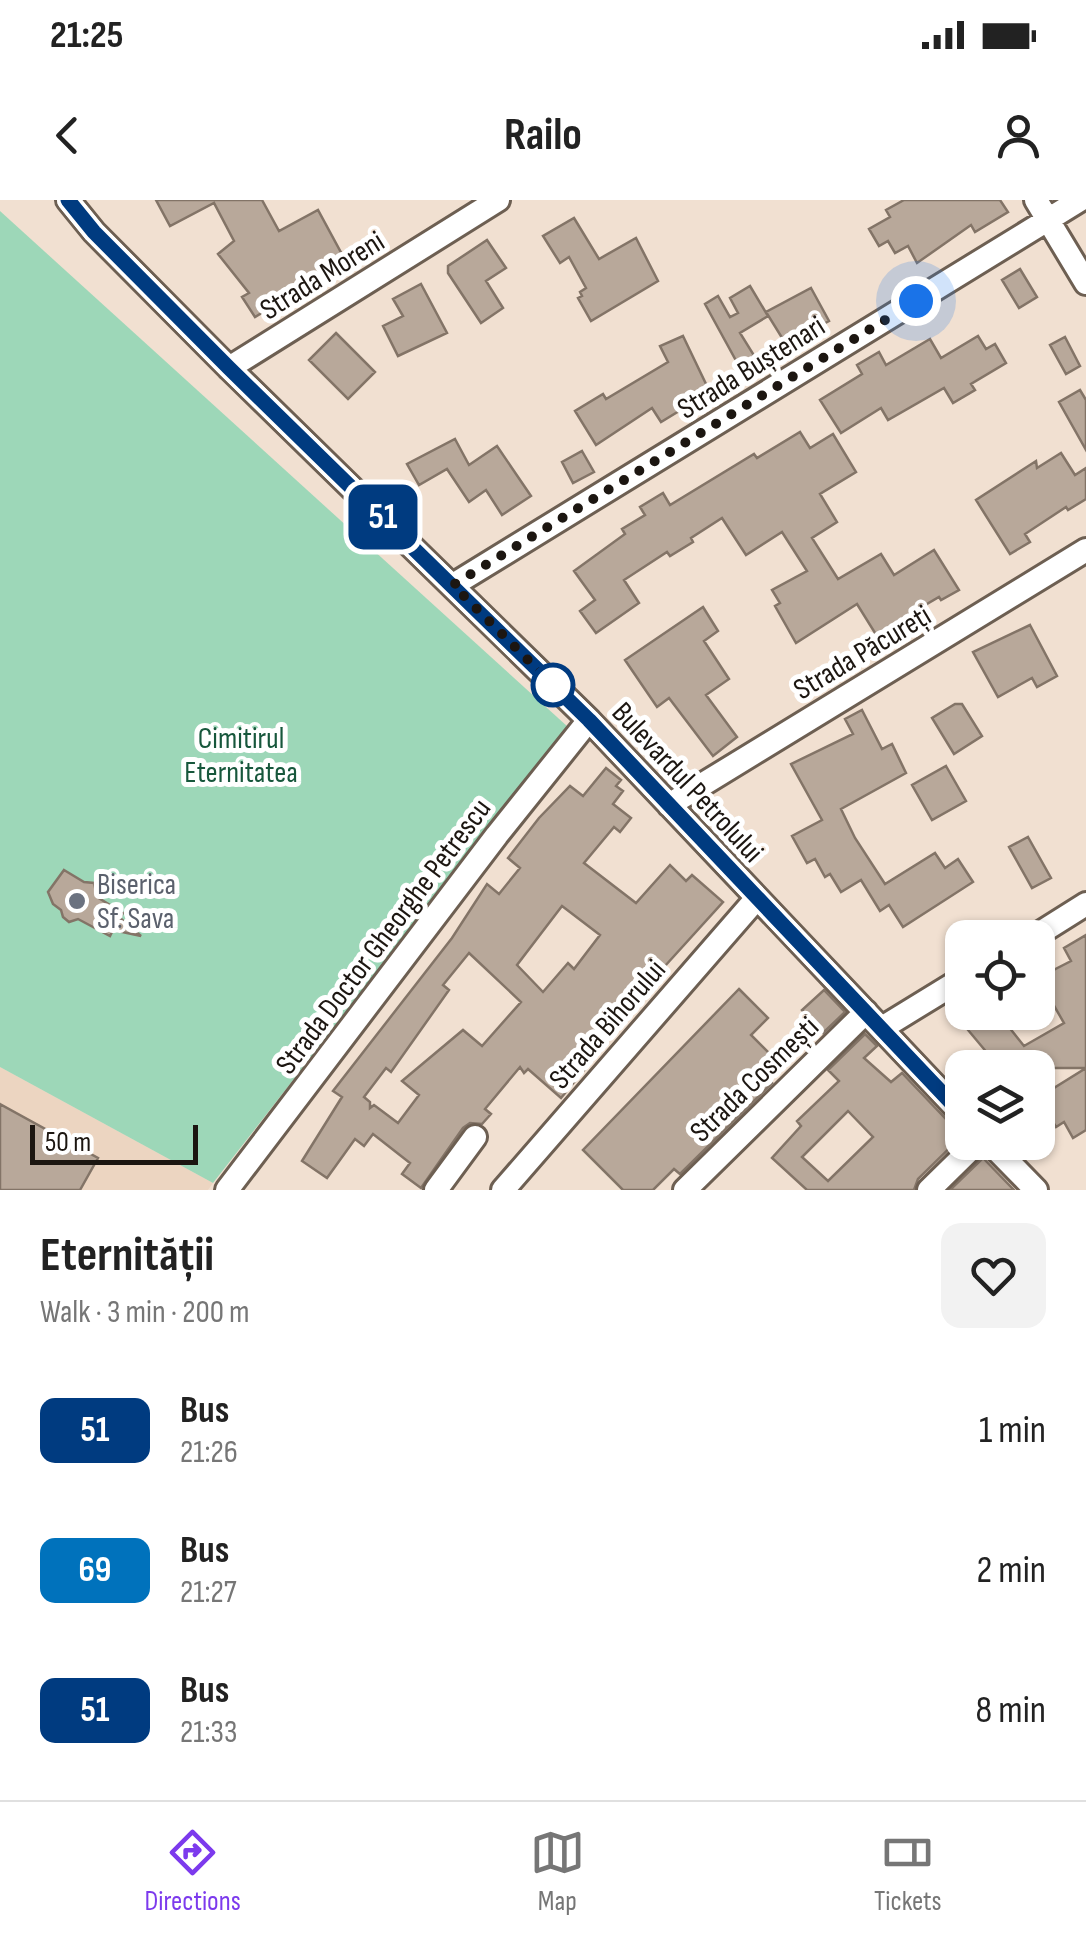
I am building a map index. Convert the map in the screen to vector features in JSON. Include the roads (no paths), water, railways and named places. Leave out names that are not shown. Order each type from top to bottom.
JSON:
[{"type":"street","name":"Bulevardul Petrolului","points":[[68,200],[94,232],[229,368],[589,720],[945,1096]]},
{"type":"street","name":"Strada Moreni","points":[[229,368],[498,200]]},
{"type":"street","name":"Strada Buștenari","points":[[453,585],[1042,210],[1080,200]]},
{"type":"street","points":[[1042,210],[1086,283]]},
{"type":"street","name":"Strada Păcureți","points":[[669,805],[1086,550]]},
{"type":"street","name":"Strada Doctor Gheorghe Petrescu","points":[[227,1190],[589,720]]},
{"type":"street","name":"Strada Bihorului","points":[[503,1190],[757,898]]},
{"type":"street","points":[[1055,924],[1086,904]]},
{"type":"street","name":"Strada Cosmești","points":[[685,1190],[874,1020],[945,988]]},
{"type":"street","points":[[436,1190],[474,1137]]},
{"type":"street","points":[[929,1190],[960,1160]]},
{"type":"street","points":[[1007,1160],[1036,1190]]},
{"type":"place","name":"Biserica Sf. Sava","points":[[77,901]]},
{"type":"park label","name":"Cimitirul Eternitatea","points":[[241,755]]}]
